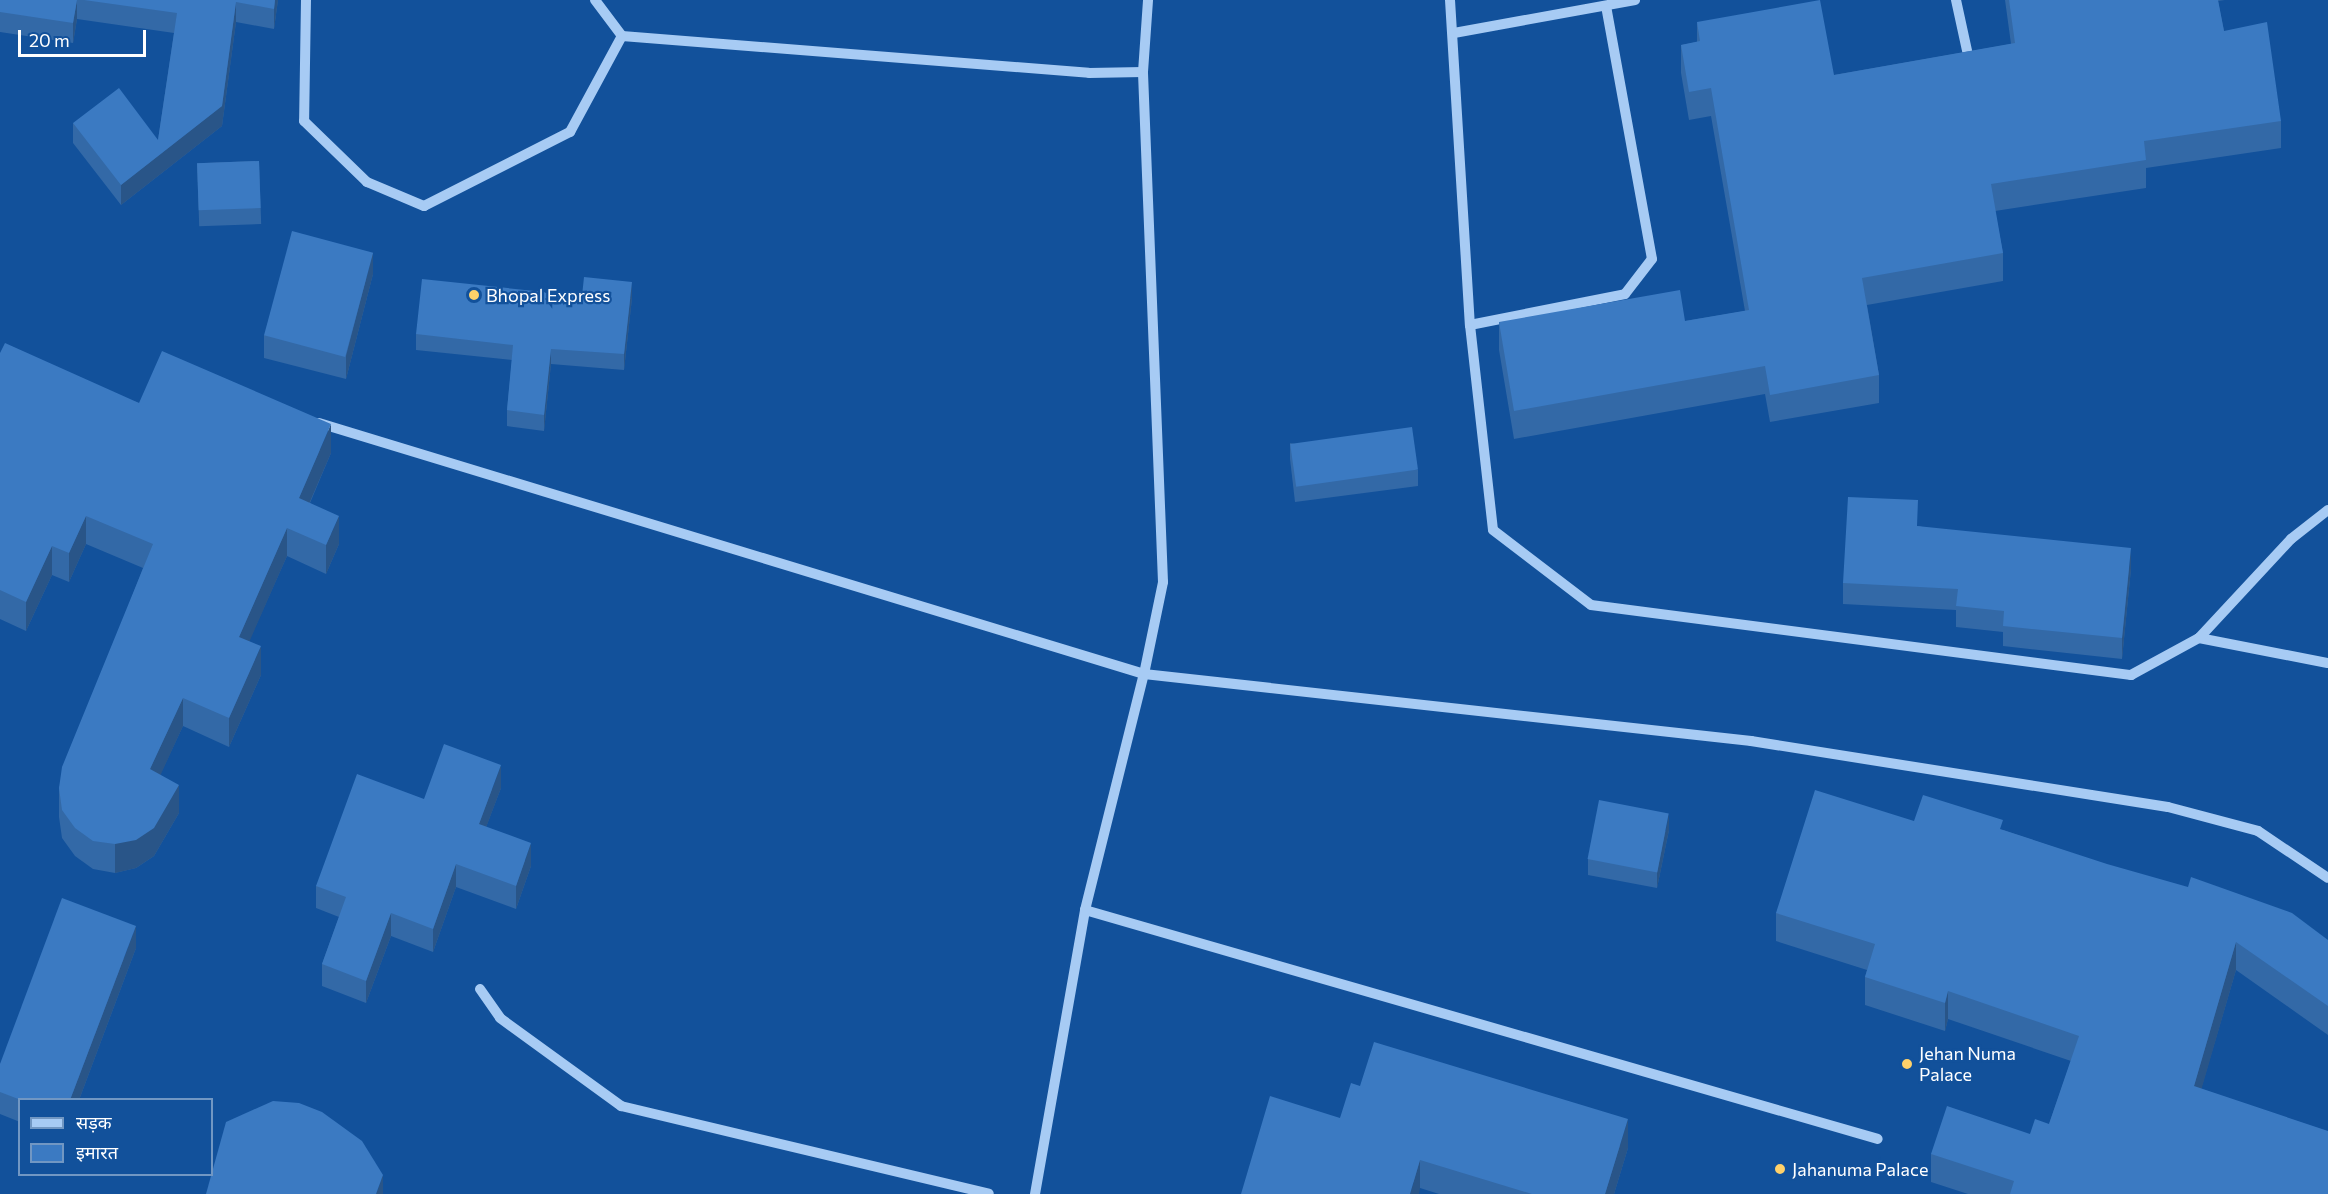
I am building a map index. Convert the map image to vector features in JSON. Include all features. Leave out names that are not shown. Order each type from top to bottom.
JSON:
[{"type":"street","points":[[306,0],[304,122],[367,182],[424,206],[570,132],[622,36]]},
{"type":"street","points":[[595,0],[622,36],[1089,73],[1143,72]]},
{"type":"street","points":[[1035,1194],[1085,910],[1144,674],[1162,582],[1143,72],[1148,0]]},
{"type":"street","points":[[1450,0],[1454,33],[1470,325],[1493,530],[1590,605],[2131,675],[2199,638],[2291,539],[2328,510]]},
{"type":"street","points":[[1454,33],[1635,0]]},
{"type":"street","points":[[1956,0],[1970,64]]},
{"type":"street","points":[[1470,325],[1625,294],[1652,259],[1606,6]]},
{"type":"street","points":[[306,419],[1144,674],[1751,741],[2168,807],[2258,831],[2328,878]]},
{"type":"street","points":[[2199,638],[2328,663]]},
{"type":"street","points":[[1085,910],[1878,1139]]},
{"type":"street","points":[[480,989],[500,1018],[621,1106],[990,1194]]},
{"type":"building","points":[[0,0],[77,0],[73,23],[0,12]]},
{"type":"building","points":[[84,0],[275,0],[274,9],[236,2],[222,106],[121,185],[73,123],[119,88],[158,140],[177,13]]},
{"type":"building","points":[[1820,0],[1834,75],[2015,43],[2009,0],[2218,0],[2224,31],[2267,22],[2281,121],[2144,141],[2146,160],[1991,184],[2003,253],[1862,278],[1879,375],[1770,395],[1765,366],[1514,411],[1499,322],[1680,290],[1685,321],[1749,310],[1711,88],[1689,92],[1681,45],[1700,41],[1697,22]]},
{"type":"building","points":[[259,161],[261,208],[199,210],[197,163]]},
{"type":"building","points":[[292,231],[373,253],[345,357],[264,335]]},
{"type":"building","points":[[584,277],[632,282],[624,354],[551,349],[544,415],[507,410],[513,345],[416,334],[422,279],[582,296]]},
{"type":"building","points":[[5,343],[139,403],[162,351],[331,424],[299,498],[339,516],[326,545],[287,528],[239,637],[261,646],[229,718],[183,698],[150,769],[179,785],[154,828],[136,840],[115,844],[93,841],[75,828],[62,810],[59,788],[62,767],[153,544],[86,516],[69,553],[52,546],[26,602],[0,590],[0,353]]},
{"type":"building","points":[[1412,427],[1418,470],[1296,487],[1290,444]]},
{"type":"building","points":[[1848,497],[1918,500],[1917,526],[2131,548],[2122,638],[2003,626],[2004,611],[1956,606],[1958,589],[1843,583]]},
{"type":"building","points":[[444,744],[501,765],[479,824],[531,843],[516,886],[456,864],[433,929],[391,913],[366,981],[322,964],[346,897],[316,886],[357,774],[424,799]]},
{"type":"building","points":[[1815,790],[1914,821],[1923,795],[2003,820],[2000,829],[2107,864],[2188,887],[2191,877],[2292,913],[2328,940],[2328,1006],[2236,942],[2194,1086],[2328,1131],[2328,1194],[2010,1194],[2014,1181],[1931,1154],[1947,1106],[2030,1134],[2035,1119],[2049,1124],[2079,1036],[1948,991],[1945,1003],[1865,977],[1875,944],[1776,913]]},
{"type":"building","points":[[1599,800],[1669,814],[1657,872],[1588,859]]},
{"type":"building","points":[[62,898],[136,926],[71,1098],[18,1099],[0,1092],[0,1064]]},
{"type":"building","points":[[1374,1042],[1628,1119],[1605,1194],[1532,1194],[1420,1160],[1410,1194],[1241,1194],[1270,1096],[1340,1118],[1351,1083],[1360,1086]]},
{"type":"building","points":[[273,1101],[299,1103],[322,1112],[362,1141],[383,1175],[376,1194],[206,1194],[211,1176],[213,1176],[226,1122]]},
{"type":"place","name":"Bhopal Express","points":[[474,295]]},
{"type":"place","name":"Jehan Numa Palace","points":[[1907,1064]]},
{"type":"place","name":"Jahanuma Palace","points":[[1780,1169]]}]
